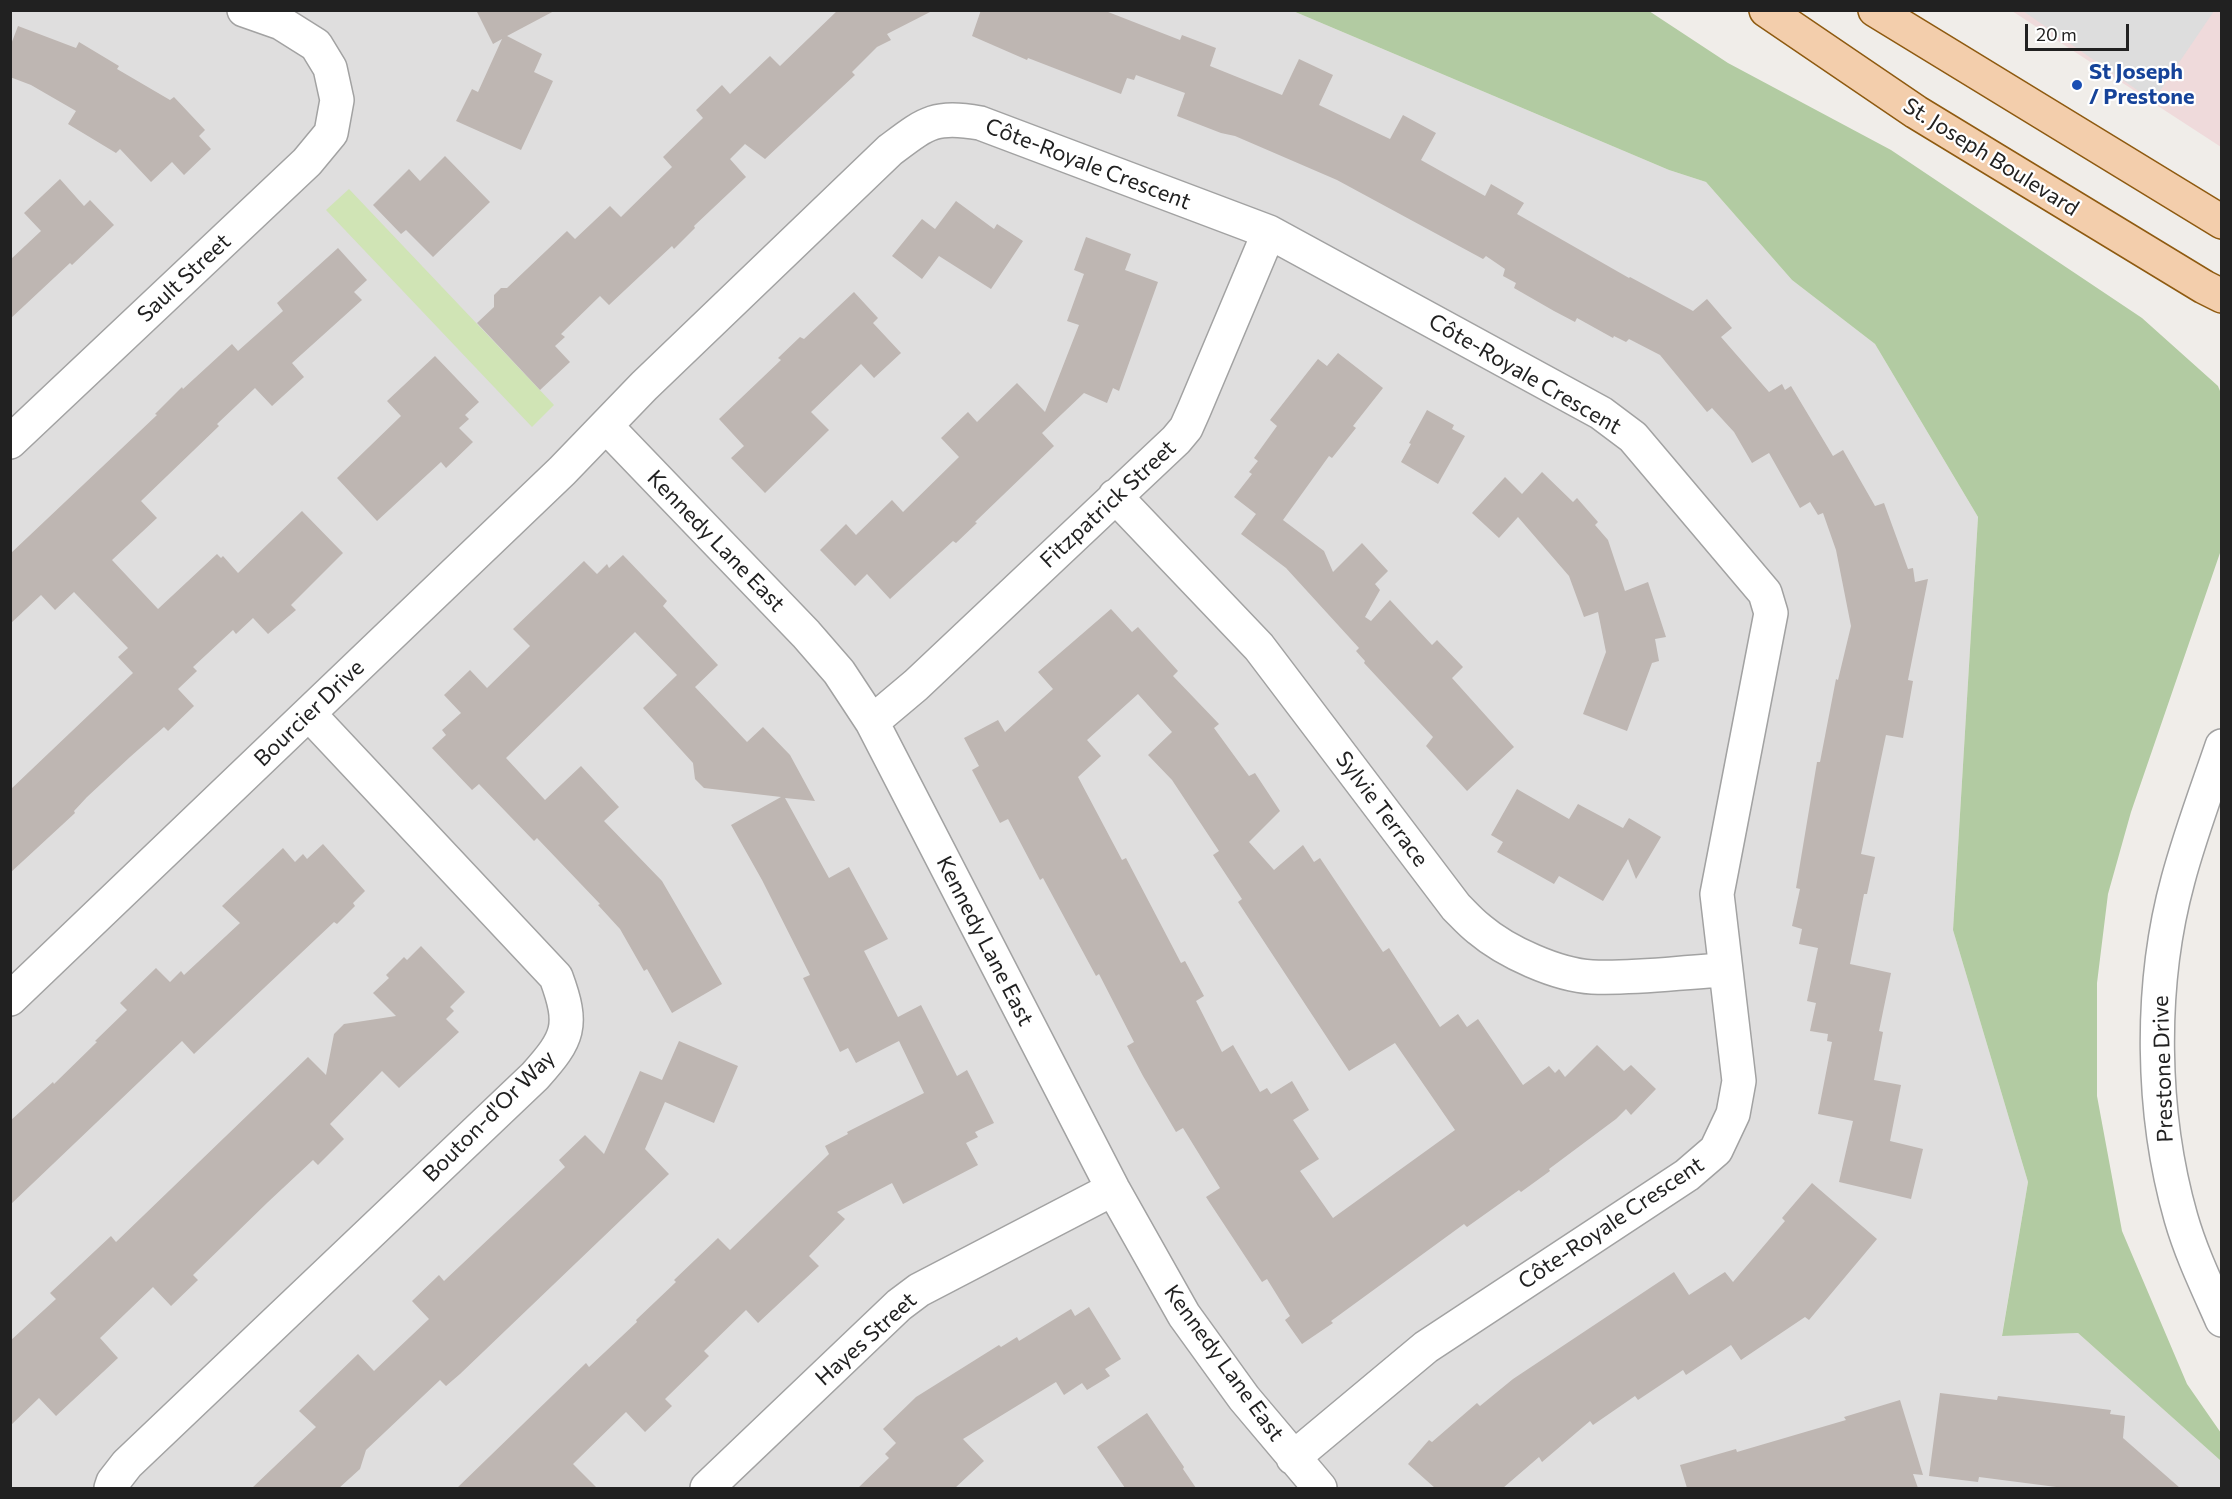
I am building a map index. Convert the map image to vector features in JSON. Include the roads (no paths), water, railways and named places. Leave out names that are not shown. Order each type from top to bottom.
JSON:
[{"type":"main road","name":"St. Joseph Boulevard","points":[[1766,10],[1916,112],[2216,297]]},
{"type":"main road","points":[[1875,10],[2222,222]]},
{"type":"street","name":"Sault Street","points":[[10,442],[307,162],[331,134],[337,100],[330,68],[316,45],[281,23],[244,10]]},
{"type":"street","name":"Côte-Royale Crescent","points":[[606,426],[890,150],[920,128],[936,120],[953,118],[980,123],[1269,232],[1600,413],[1633,437],[1765,593],[1771,613],[1717,894],[1739,1082],[1733,1114],[1716,1150],[1687,1175],[1426,1347],[1293,1458]]},
{"type":"street","name":"Fitzpatrick Street","points":[[872,722],[916,685],[1186,428],[1269,232]]},
{"type":"street","name":"Bourcier Drive","points":[[10,999],[562,471],[606,426]]},
{"type":"street","name":"Kennedy Lane East","points":[[606,426],[806,634],[839,672],[872,722],[1113,1189],[1184,1315],[1244,1398],[1320,1488]]},
{"type":"street","name":"Sylvie Terrace","points":[[1115,496],[1259,647],[1450,900],[1481,931],[1515,952],[1550,967],[1590,977],[1725,970]]},
{"type":"street","name":"Bouton-d'Or Way","points":[[111,1488],[127,1464],[535,1076],[552,1057],[565,1036],[565,1003],[556,977],[309,714]]},
{"type":"street","name":"Prestone Drive","points":[[2222,746],[2178,881],[2165,941],[2157,1020],[2163,1131],[2171,1177],[2181,1219],[2194,1256],[2222,1320]]},
{"type":"street","name":"Hayes Street","points":[[707,1488],[900,1305],[919,1290],[1113,1189]]},
{"type":"place","name":"St Joseph / Prestone","points":[[2077,85]]}]
